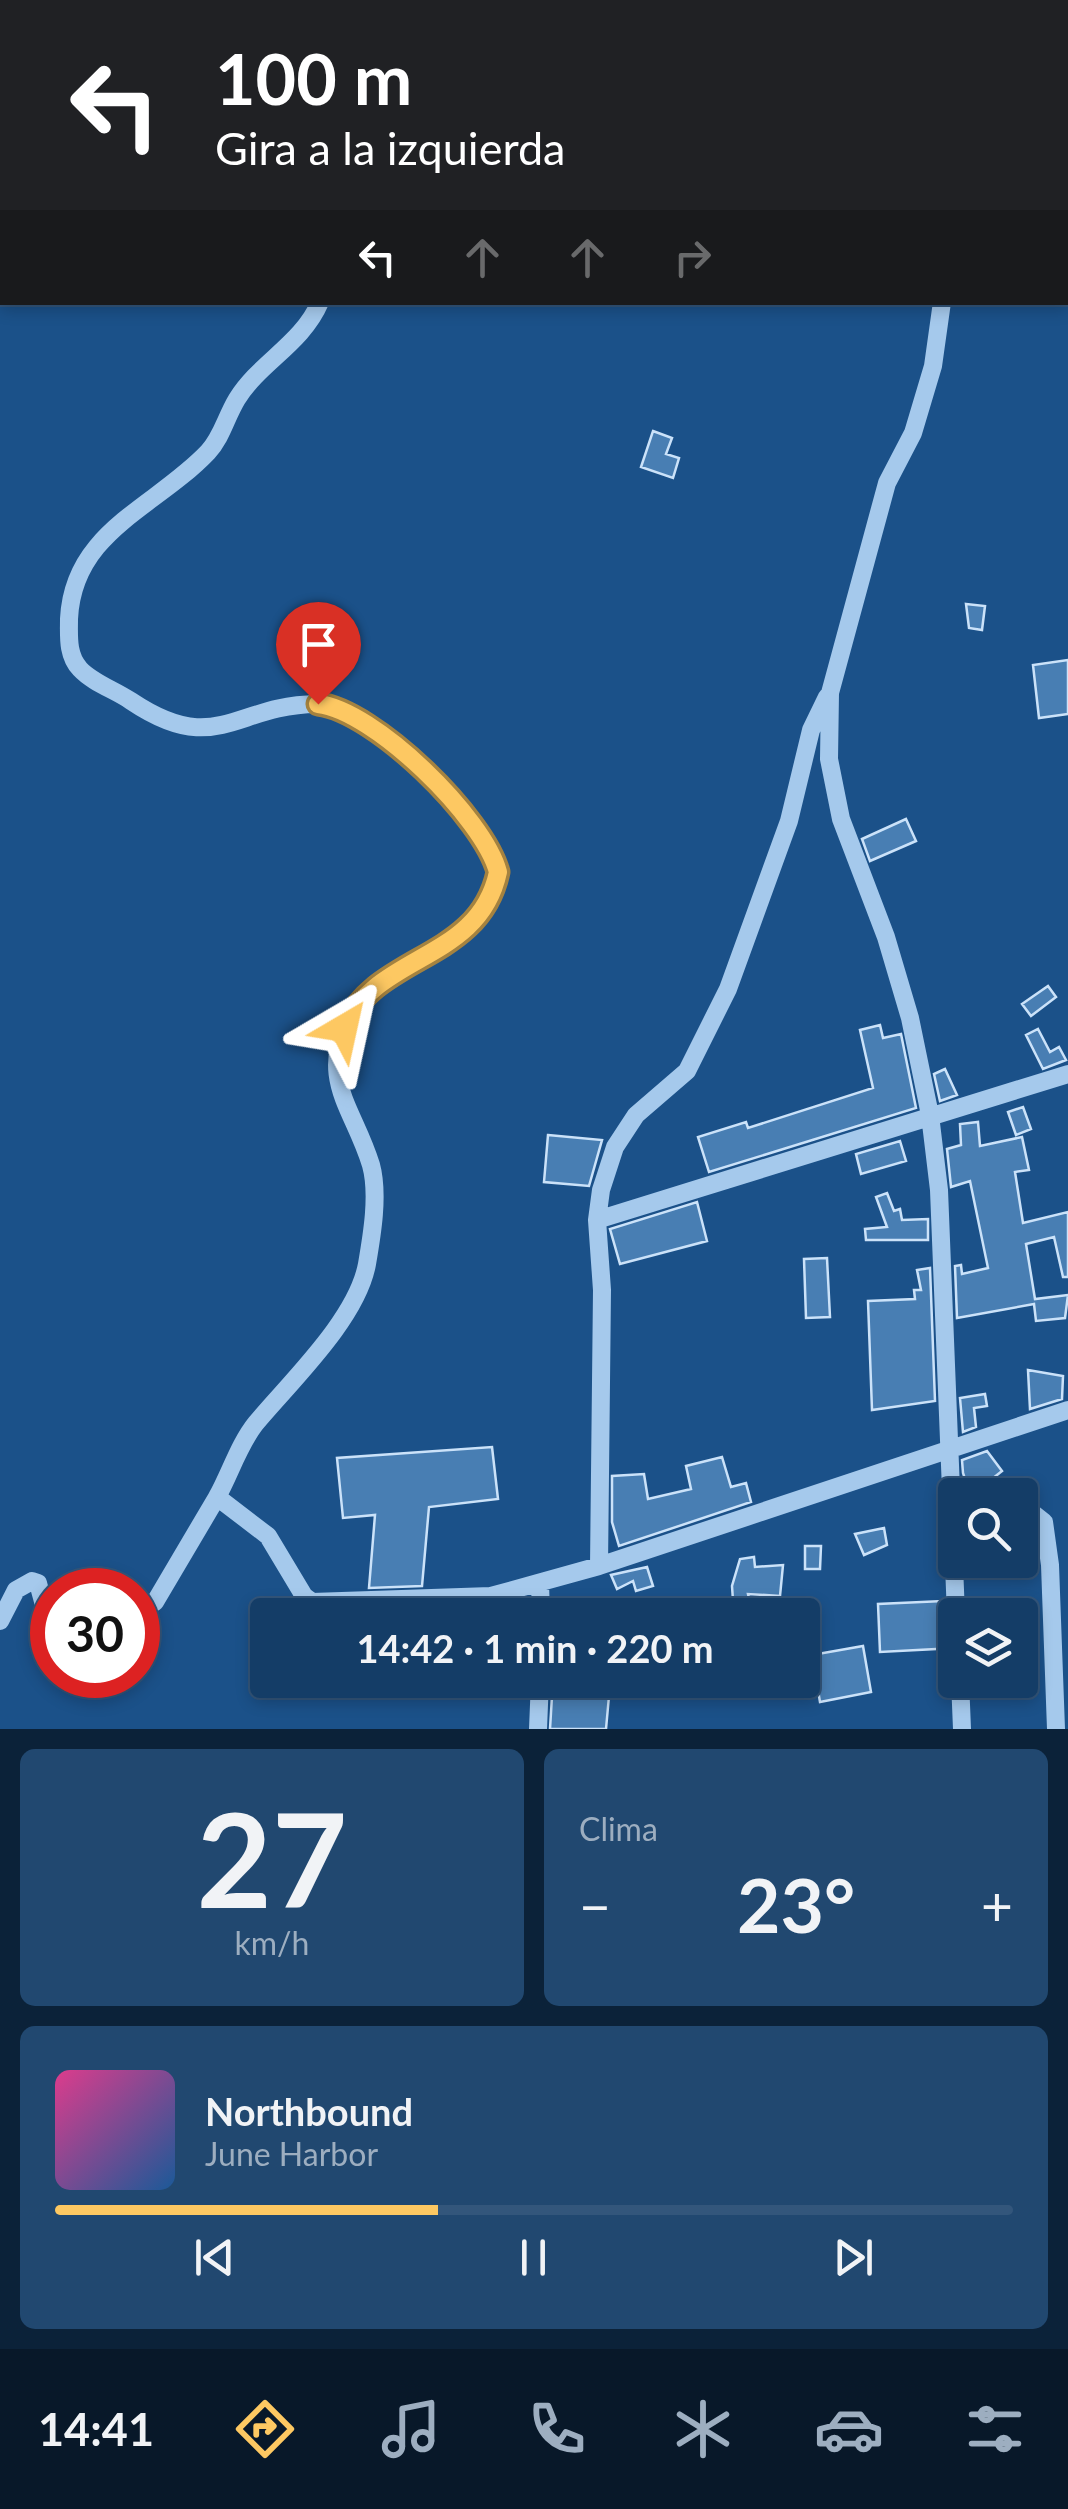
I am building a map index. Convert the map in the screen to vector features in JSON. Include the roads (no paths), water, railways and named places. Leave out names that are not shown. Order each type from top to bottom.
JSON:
[{"type":"street","points":[[160,1594],[217,1498],[253,1426],[298,1380],[319,1345],[346,1316],[363,1281],[372,1206],[372,1168],[343,1105],[335,1066],[336,1047],[351,1011],[372,990],[463,934],[486,905],[498,872],[485,838],[448,793],[343,710],[295,706],[208,730],[189,730],[151,716],[90,677],[72,656],[70,595],[92,548],[206,453],[238,397],[308,327],[319,305]]},
{"type":"street","points":[[599,1566],[600,1190],[615,1147],[636,1115],[688,1071],[728,989],[788,821],[811,730],[830,693],[887,483],[913,433],[934,366],[942,305]]},
{"type":"street","points":[[830,693],[828,759],[841,819],[910,1018],[930,1115],[942,1256],[951,1478]]},
{"type":"street","points":[[597,1220],[1068,1074]]},
{"type":"street","points":[[217,1498],[268,1536],[304,1596],[322,1605],[479,1598],[599,1566],[1068,1410]]},
{"type":"street","points":[[1038,1517],[1044,1522],[1059,1563],[1056,1729]]},
{"type":"street","points":[[0,1621],[16,1590],[30,1582]]},
{"type":"street","points":[[540,1582],[540,1598]]},
{"type":"street","points":[[538,1729],[539,1698]]},
{"type":"street","points":[[961,1698],[962,1729]]}]
